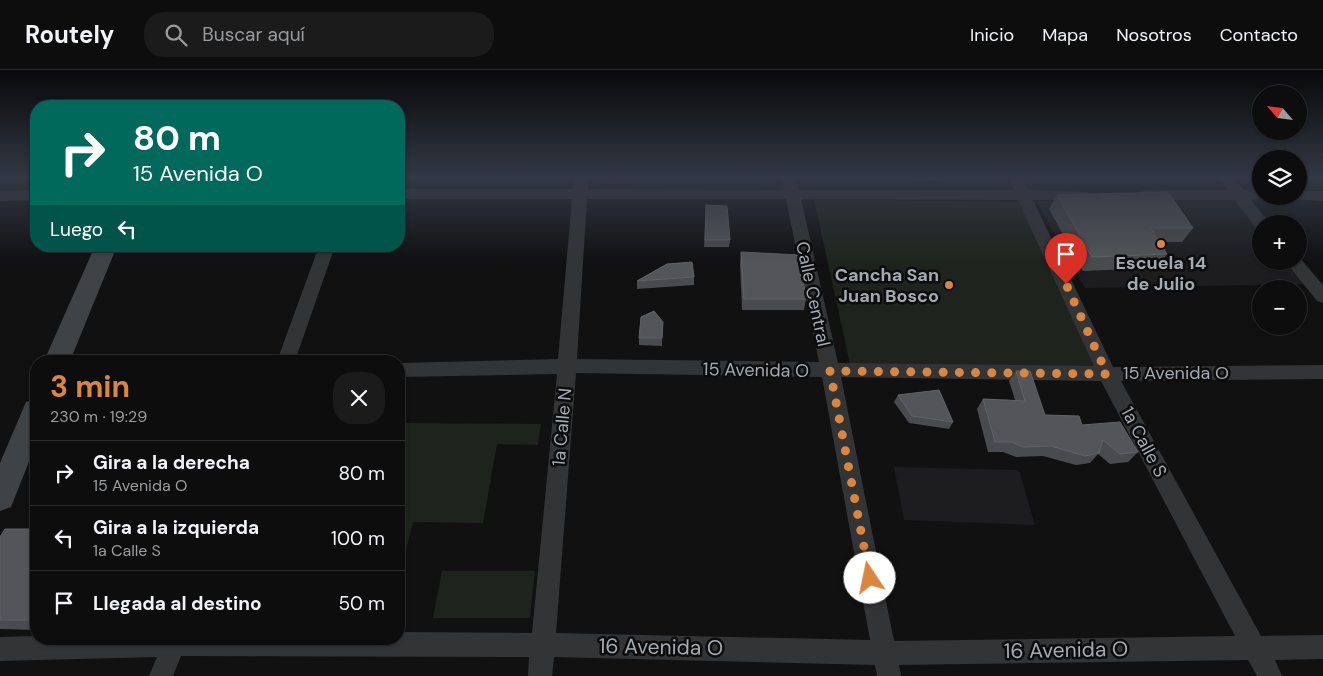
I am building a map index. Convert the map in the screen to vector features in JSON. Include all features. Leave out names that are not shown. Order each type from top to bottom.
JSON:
[{"type":"main road","points":[[60,355],[103,252]]},
{"type":"main road","points":[[0,498],[30,425]]},
{"type":"street","name":"1a Calle N","points":[[540,676],[567,366],[579,205]]},
{"type":"street","name":"Calle Central","points":[[794,205],[830,371],[889,676]]},
{"type":"street","name":"1a Calle S","points":[[1028,205],[1107,374],[1270,676]]},
{"type":"street","points":[[288,355],[324,252]]},
{"type":"street","points":[[1301,270],[1323,297]]},
{"type":"street","name":"15 Avenida O","points":[[405,370],[567,366],[1107,374],[1323,372]]},
{"type":"street","name":"16 Avenida O","points":[[405,644],[884,652],[1323,647]]},
{"type":"street","name":"16 Avenida O","points":[[0,649],[88,645]]},
{"type":"street","points":[[161,676],[173,645]]},
{"type":"shaded area","name":"Cancha San Juan Bosco","points":[[815,205],[1022,205],[1116,374],[851,369]]},
{"type":"shaded area","name":"Escuela 14 de Julio","points":[[1038,205],[1244,205],[1252,215],[1252,270],[1297,270],[1306,280],[1252,280],[1252,285],[1085,288]]},
{"type":"shaded area","points":[[405,423],[541,424],[538,445],[497,444],[483,523],[413,522],[405,555]]},
{"type":"shaded area","points":[[894,467],[1019,470],[1035,525],[904,520]]},
{"type":"shaded area","points":[[442,571],[535,571],[530,618],[433,618]]},
{"type":"building","points":[[706,205],[727,206],[730,240],[705,240]]},
{"type":"building","points":[[1063,205],[1177,205],[1193,228],[1150,228],[1167,254],[1092,257]]},
{"type":"building","points":[[741,252],[799,255],[806,299],[744,299]]},
{"type":"building","points":[[692,262],[694,277],[637,281],[667,264]]},
{"type":"building","points":[[654,311],[663,322],[662,338],[639,338],[641,317]]},
{"type":"building","points":[[1016,371],[1030,371],[1045,415],[1079,416],[1082,425],[1120,422],[1138,452],[1120,454],[1103,440],[1099,453],[1085,456],[1051,446],[1023,447],[1011,442],[995,442],[983,399],[1025,401]]},
{"type":"building","points":[[939,390],[953,422],[912,416],[898,395]]},
{"type":"building","points":[[5,529],[30,529],[30,620],[0,620],[0,537]]},
{"type":"place","name":"Escuela 14 de Julio","points":[[1161,244]]},
{"type":"place","name":"Cancha San Juan Bosco","points":[[949,285]]},
{"type":"route","points":[[870,578],[830,371],[1107,374],[1066,284]]}]
